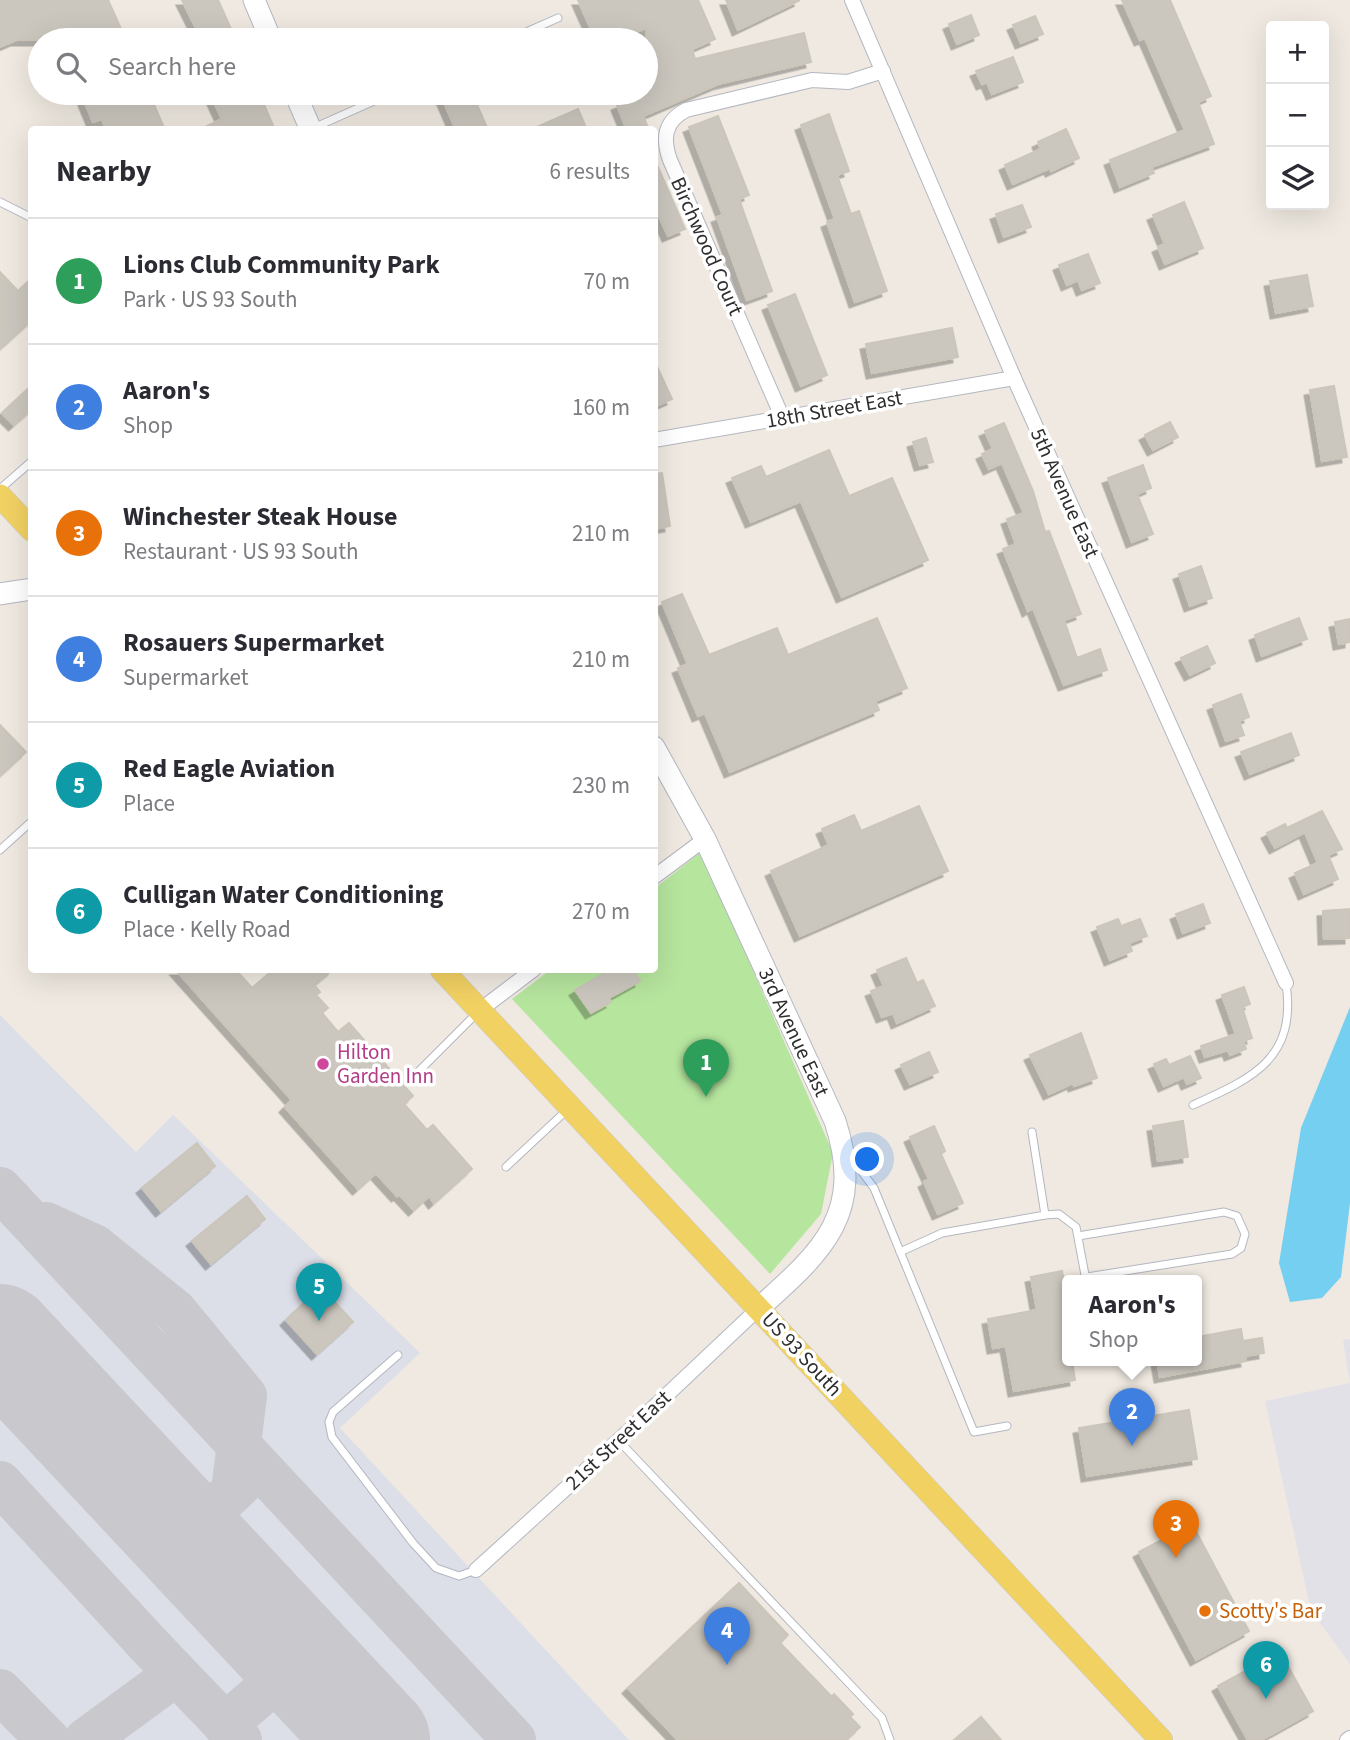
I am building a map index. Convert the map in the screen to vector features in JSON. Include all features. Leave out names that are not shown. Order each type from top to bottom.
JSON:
[{"type":"main road","points":[[0,496],[28,526]]},
{"type":"main road","name":"US 93 South","points":[[445,973],[1161,1740]]},
{"type":"street","points":[[254,0],[266,28]]},
{"type":"street","name":"5th Avenue East","points":[[852,0],[1014,378],[1286,983]]},
{"type":"street","name":"Birchwood Court","points":[[783,419],[664,145],[667,129],[673,117],[686,110],[812,80],[848,82],[883,71]]},
{"type":"street","points":[[300,105],[310,126]]},
{"type":"street","name":"18th Street East","points":[[658,439],[1014,378]]},
{"type":"street","points":[[0,594],[28,590]]},
{"type":"street","name":"3rd Avenue East","points":[[658,754],[705,839],[835,1121],[843,1147],[846,1168],[844,1194],[836,1220],[824,1242],[800,1271],[759,1308]]},
{"type":"street","points":[[658,874],[705,839]]},
{"type":"street","points":[[480,1010],[529,973]]},
{"type":"street","name":"21st Street East","points":[[476,1570],[759,1308]]},
{"type":"lane","points":[[535,28],[558,18]]},
{"type":"lane","points":[[318,126],[365,105]]},
{"type":"lane","points":[[0,202],[28,216]]},
{"type":"lane","points":[[0,489],[28,464]]},
{"type":"lane","points":[[0,850],[28,825]]},
{"type":"lane","points":[[1193,1105],[1231,1088],[1266,1065],[1283,1038],[1289,1007],[1286,983]]},
{"type":"lane","points":[[417,1073],[480,1010]]},
{"type":"lane","points":[[506,1167],[570,1106]]},
{"type":"lane","points":[[1031,1132],[1045,1215]]},
{"type":"lane","points":[[843,1147],[874,1188],[974,1432],[1007,1426]]},
{"type":"lane","points":[[1077,1236],[1224,1212],[1237,1216],[1245,1234],[1241,1248],[1232,1254],[1100,1275]]},
{"type":"lane","points":[[900,1252],[942,1233],[1056,1213],[1076,1227],[1085,1275]]},
{"type":"lane","points":[[398,1355],[333,1412],[329,1422],[332,1437],[413,1543],[436,1568],[458,1576],[476,1570]]},
{"type":"lane","points":[[618,1441],[882,1718],[890,1740]]},
{"type":"shaded area","points":[[0,1015],[136,1152],[173,1115],[420,1353],[340,1428],[629,1740],[0,1740]]},
{"type":"shaded area","points":[[1350,1339],[1350,1383],[1343,1340]]},
{"type":"shaded area","points":[[1350,1383],[1350,1664],[1311,1611],[1265,1401]]},
{"type":"green space","points":[[701,852],[833,1153],[821,1214],[770,1274],[512,999],[546,973],[658,973],[658,886]]},
{"type":"water","points":[[1350,1007],[1350,1203],[1341,1277],[1322,1298],[1290,1302],[1279,1263],[1301,1128]]},
{"type":"building","points":[[0,0],[108,0],[121,28],[28,28],[28,40],[16,40],[0,47]]},
{"type":"building","points":[[182,0],[218,0],[231,28],[196,28]]},
{"type":"building","points":[[578,0],[698,0],[715,39],[692,49],[695,59],[804,33],[811,62],[718,84],[643,116],[647,126],[625,126],[617,105],[658,105],[658,28],[591,28]]},
{"type":"building","points":[[726,0],[800,0],[738,30]]},
{"type":"building","points":[[1122,0],[1170,0],[1211,96],[1198,102],[1214,144],[1151,167],[1154,173],[1120,187],[1110,160],[1185,130],[1145,38],[1140,40]]},
{"type":"building","points":[[971,15],[979,35],[957,44],[949,24]]},
{"type":"building","points":[[1035,16],[1043,34],[1021,43],[1013,25]]},
{"type":"building","points":[[1013,57],[1023,82],[992,94],[987,82],[982,84],[976,71]]},
{"type":"building","points":[[86,105],[154,105],[163,126],[105,126],[102,119],[93,122]]},
{"type":"building","points":[[216,105],[264,105],[273,126],[207,126],[222,119]]},
{"type":"building","points":[[445,105],[477,105],[486,126],[454,126]]},
{"type":"building","points":[[578,109],[585,126],[539,126]]},
{"type":"building","points":[[829,114],[849,171],[837,175],[851,214],[859,211],[887,291],[855,302],[827,222],[835,219],[801,125]]},
{"type":"building","points":[[718,116],[749,195],[739,199],[772,291],[747,300],[717,217],[723,215],[689,127]]},
{"type":"building","points":[[1066,129],[1079,158],[1013,184],[1005,165],[1041,149],[1038,142]]},
{"type":"building","points":[[658,167],[685,229],[668,236],[658,214]]},
{"type":"building","points":[[1184,202],[1203,248],[1165,264],[1158,247],[1165,244],[1153,215]]},
{"type":"building","points":[[1022,205],[1031,227],[1004,237],[996,214]]},
{"type":"building","points":[[1088,254],[1100,283],[1082,290],[1078,280],[1067,285],[1059,265]]},
{"type":"building","points":[[0,272],[18,291],[28,282],[28,324],[0,349]]},
{"type":"building","points":[[1307,275],[1313,306],[1276,313],[1270,281]]},
{"type":"building","points":[[795,294],[827,375],[801,386],[768,305]]},
{"type":"building","points":[[952,328],[958,357],[872,373],[866,344]]},
{"type":"building","points":[[658,369],[672,399],[658,405]]},
{"type":"building","points":[[1334,386],[1347,457],[1322,461],[1310,390]]},
{"type":"building","points":[[28,389],[28,413],[14,425],[2,413]]},
{"type":"building","points":[[1170,422],[1178,437],[1153,450],[1145,435]]},
{"type":"building","points":[[1004,423],[1033,491],[1045,532],[1049,531],[1081,614],[1064,620],[1077,658],[1100,649],[1107,670],[1064,685],[1033,608],[1028,611],[1003,549],[1016,544],[1007,519],[1024,513],[1002,463],[989,469],[982,454],[993,449],[985,431]]},
{"type":"building","points":[[926,438],[933,462],[920,465],[913,442]]},
{"type":"building","points":[[829,450],[849,496],[892,478],[928,560],[842,597],[801,501],[751,522],[732,478],[761,466],[766,477]]},
{"type":"building","points":[[1143,465],[1151,488],[1137,494],[1153,534],[1132,542],[1108,478]]},
{"type":"building","points":[[662,473],[670,526],[658,528],[658,474]]},
{"type":"building","points":[[1201,566],[1212,598],[1190,606],[1179,574]]},
{"type":"building","points":[[682,594],[709,655],[777,628],[788,655],[877,618],[907,688],[875,701],[879,710],[730,772],[705,713],[698,716],[678,668],[688,664],[662,602]]},
{"type":"building","points":[[1299,618],[1307,639],[1262,656],[1255,635]]},
{"type":"building","points":[[1350,619],[1350,642],[1339,644],[1335,622]]},
{"type":"building","points":[[1207,646],[1215,663],[1190,675],[1181,658]]},
{"type":"building","points":[[1241,694],[1249,717],[1239,721],[1244,735],[1226,741],[1213,705]]},
{"type":"building","points":[[0,725],[26,752],[0,776]]},
{"type":"building","points":[[1291,733],[1299,755],[1250,774],[1241,752]]},
{"type":"building","points":[[919,806],[948,871],[800,936],[771,871],[829,845],[822,829],[854,815],[861,831]]},
{"type":"building","points":[[1322,811],[1342,849],[1328,855],[1338,879],[1304,894],[1295,873],[1318,863],[1305,832],[1275,848],[1267,833],[1285,824],[1287,828]]},
{"type":"building","points":[[1203,904],[1210,923],[1183,933],[1176,914]]},
{"type":"building","points":[[1350,909],[1350,938],[1324,939],[1323,911]]},
{"type":"building","points":[[1118,919],[1121,926],[1140,919],[1147,936],[1129,943],[1132,951],[1110,960],[1097,927]]},
{"type":"building","points":[[906,958],[917,983],[923,980],[935,1006],[897,1023],[893,1013],[882,1017],[871,991],[884,986],[877,970]]},
{"type":"building","name":"Hilton Garden Inn","points":[[179,973],[239,973],[252,988],[270,973],[328,973],[314,985],[320,992],[316,995],[328,1008],[322,1013],[338,1032],[349,1023],[413,1096],[404,1104],[427,1130],[433,1125],[472,1169],[434,1203],[429,1196],[414,1210],[376,1173],[358,1189],[285,1107],[292,1100]]},
{"type":"building","points":[[605,973],[636,973],[640,981],[609,998],[611,1002],[591,1013],[575,990]]},
{"type":"building","points":[[1244,987],[1250,1004],[1242,1007],[1252,1038],[1243,1041],[1246,1049],[1230,1055],[1228,1050],[1205,1057],[1201,1046],[1236,1034],[1222,995]]},
{"type":"building","points":[[1081,1033],[1097,1078],[1074,1086],[1073,1083],[1049,1094],[1030,1055]]},
{"type":"building","points":[[929,1052],[938,1072],[910,1084],[901,1065]]},
{"type":"building","points":[[1190,1056],[1201,1078],[1187,1084],[1184,1077],[1164,1086],[1154,1064],[1166,1059],[1169,1065]]},
{"type":"building","points":[[1183,1121],[1188,1157],[1158,1161],[1153,1126]]},
{"type":"building","points":[[934,1126],[945,1151],[941,1154],[963,1203],[938,1214],[924,1182],[929,1179],[910,1137]]},
{"type":"building","points":[[197,1143],[215,1166],[161,1211],[142,1188]]},
{"type":"building","points":[[247,1196],[265,1219],[211,1264],[192,1241]]},
{"type":"building","points":[[1062,1271],[1062,1366],[1073,1366],[1075,1380],[1014,1391],[1006,1346],[993,1348],[988,1319],[1037,1310],[1031,1277]]},
{"type":"building","points":[[321,1287],[353,1322],[317,1354],[286,1320]]},
{"type":"building","points":[[1241,1329],[1243,1341],[1262,1338],[1264,1353],[1245,1356],[1246,1361],[1160,1377],[1158,1366],[1202,1366],[1202,1336]]},
{"type":"building","points":[[1189,1410],[1197,1459],[1087,1476],[1079,1428]]},
{"type":"building","points":[[1192,1524],[1249,1631],[1196,1660],[1139,1552]]},
{"type":"building","points":[[739,1583],[788,1635],[780,1643],[832,1697],[834,1694],[853,1714],[850,1717],[860,1727],[846,1740],[678,1740],[628,1688]]},
{"type":"building","points":[[1280,1652],[1313,1711],[1261,1740],[1248,1740],[1218,1686]]},
{"type":"building","points":[[981,1717],[1001,1740],[954,1740]]},
{"type":"taxiway","points":[[0,1189],[514,1740]]},
{"type":"taxiway","points":[[46,1224],[94,1246],[175,1311],[245,1396],[233,1491]]},
{"type":"taxiway","points":[[185,1537],[253,1472]]},
{"type":"taxiway","points":[[0,1483],[240,1740]]},
{"type":"taxiway","points":[[225,1725],[300,1660]]},
{"type":"taxiway","points":[[86,1740],[176,1674]]},
{"type":"taxiway","points":[[0,1691],[48,1740]]},
{"type":"runway","points":[[0,1339],[375,1740]]},
{"type":"place","name":"Hilton Garden Inn","points":[[323,1064]]},
{"type":"place","name":"Lions Club Community Park","points":[[706,1097]]},
{"type":"place","name":"Red Eagle Aviation","points":[[319,1321]]},
{"type":"place","name":"Aaron's","points":[[1132,1446]]},
{"type":"place","name":"Winchester Steak House","points":[[1176,1558]]},
{"type":"place","name":"Scotty's Bar","points":[[1205,1611]]},
{"type":"place","name":"Rosauers Supermarket","points":[[727,1665]]},
{"type":"place","name":"Culligan Water Conditioning","points":[[1266,1699]]}]
